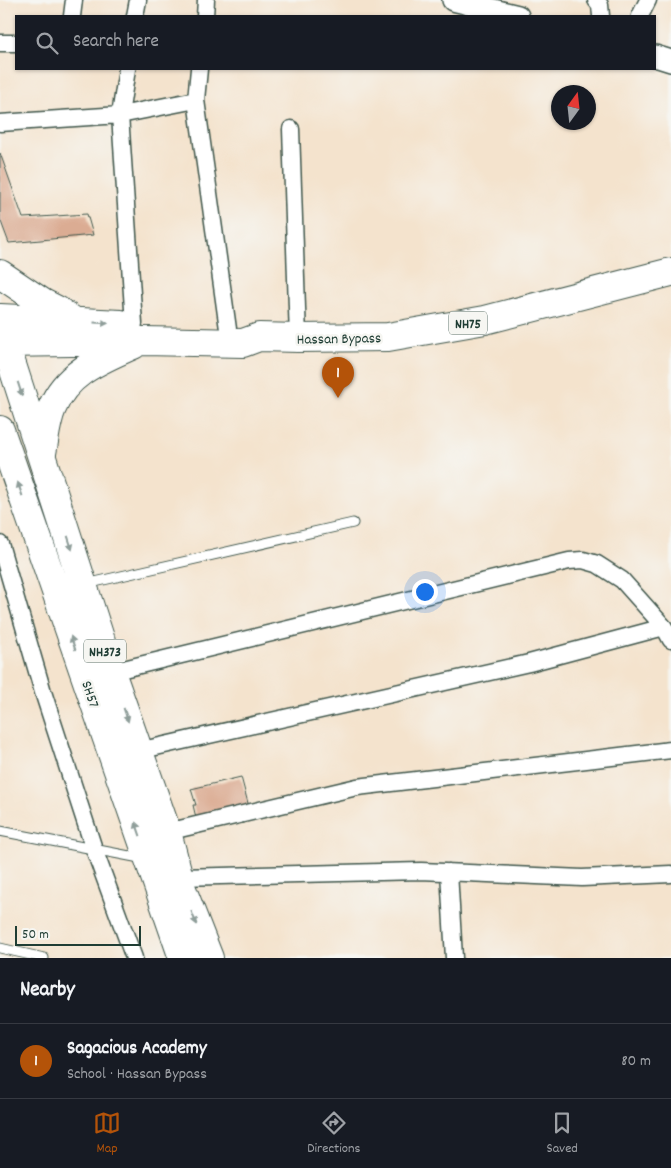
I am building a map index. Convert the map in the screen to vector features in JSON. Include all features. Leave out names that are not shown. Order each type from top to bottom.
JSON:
[{"type":"highway","name":"Hassan Bypass","points":[[1,334],[139,332],[243,343],[259,337],[388,337],[485,320],[671,272]]},
{"type":"highway","points":[[0,274],[74,322]]},
{"type":"highway","name":"NH75","points":[[1,334],[74,322],[139,332],[228,329],[243,331],[259,337]]},
{"type":"highway","points":[[42,455],[52,407],[71,379],[139,332]]},
{"type":"highway","name":"NH373","points":[[1,334],[84,585],[105,682],[138,751],[167,832],[178,877],[209,958]]},
{"type":"highway","name":"SH57","points":[[0,430],[105,682],[148,859],[180,957]]},
{"type":"street","points":[[72,15],[74,0]]},
{"type":"street","points":[[135,15],[138,0]]},
{"type":"street","points":[[205,15],[206,0]]},
{"type":"street","points":[[455,0],[514,15]]},
{"type":"street","points":[[596,0],[600,5],[602,15]]},
{"type":"street","points":[[640,15],[648,0]]},
{"type":"street","points":[[0,43],[15,42]]},
{"type":"street","points":[[656,56],[671,61]]},
{"type":"street","points":[[127,70],[120,115],[139,332]]},
{"type":"street","points":[[199,70],[196,100],[228,329]]},
{"type":"street","points":[[0,122],[120,115],[196,100]]},
{"type":"street","points":[[291,129],[298,338]]},
{"type":"street","points":[[0,544],[44,692],[94,849],[134,958]]},
{"type":"street","points":[[105,682],[560,564],[583,560],[597,564],[622,580],[668,634],[529,663],[138,751]]},
{"type":"street","points":[[167,832],[357,787],[671,750]]},
{"type":"street","points":[[178,877],[421,871],[582,878],[671,874]]},
{"type":"street","points":[[449,872],[454,958]]},
{"type":"lane","points":[[84,585],[353,523]]},
{"type":"lane","points":[[0,831],[148,859]]},
{"type":"lane","points":[[0,948],[44,958]]},
{"type":"building","points":[[0,153],[23,218],[87,214],[93,235],[9,243],[0,219]]},
{"type":"building","points":[[241,777],[249,807],[196,818],[193,805],[196,805],[191,789]]},
{"type":"place","name":"Sagacious Academy","points":[[338,398]]}]
